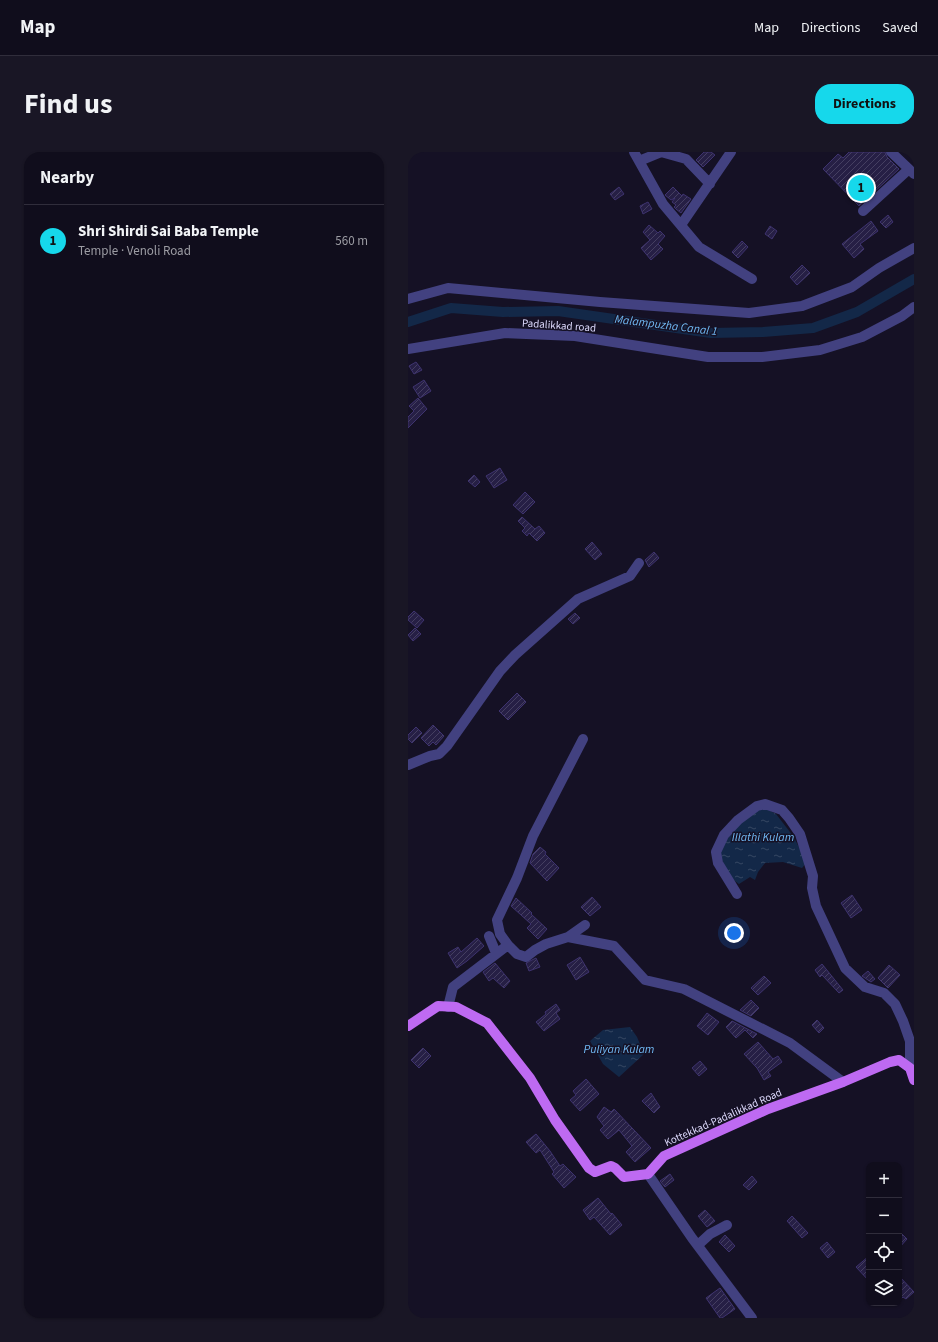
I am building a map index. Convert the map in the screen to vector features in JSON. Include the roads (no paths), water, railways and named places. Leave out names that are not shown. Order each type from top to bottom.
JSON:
[{"type":"main road","points":[[408,1026],[438,1006],[456,1007],[487,1023],[530,1078],[555,1120],[591,1171],[595,1172],[611,1166],[624,1177],[648,1174]]},
{"type":"main road","name":"Kottekkad-Padalikkad Road","points":[[648,1174],[664,1156],[768,1109],[843,1082],[890,1062],[899,1060],[910,1068]]},
{"type":"main road","points":[[910,1068],[914,1080]]},
{"type":"street","points":[[634,152],[663,204],[699,247],[752,279]]},
{"type":"street","points":[[639,161],[661,152],[686,159],[710,184]]},
{"type":"street","points":[[681,225],[731,152]]},
{"type":"street","points":[[863,211],[912,171],[891,152]]},
{"type":"street","points":[[408,299],[448,288],[600,302],[749,312],[802,306],[852,287],[879,268],[914,248]]},
{"type":"street","name":"Padalikkad road","points":[[408,349],[505,333],[575,336],[708,357],[762,357],[820,350],[862,337],[902,316],[914,307]]},
{"type":"street","points":[[408,765],[439,754],[447,746],[500,671],[515,655],[578,599],[630,576],[639,564]]},
{"type":"street","points":[[583,739],[533,836],[517,878],[497,920],[500,934],[508,945],[517,954],[526,957],[546,944],[568,937],[585,924]]},
{"type":"street","points":[[737,894],[718,864],[716,852],[724,835],[738,820],[758,806],[765,804],[782,810],[800,834],[813,876],[812,888],[816,906],[845,968],[865,987],[884,993],[895,1004],[901,1015],[910,1041],[910,1068]]},
{"type":"street","points":[[489,936],[496,953]]},
{"type":"street","points":[[568,937],[614,946],[645,980],[684,990],[790,1043],[843,1082]]},
{"type":"street","points":[[448,1007],[453,987],[508,945]]},
{"type":"street","points":[[648,1174],[752,1318]]},
{"type":"street","points":[[698,1245],[710,1234],[727,1225]]},
{"type":"water","name":"Illathi Kulam","points":[[760,805],[776,814],[793,836],[807,862],[802,868],[783,862],[765,863],[758,872],[755,880],[750,877],[739,884],[732,879],[718,853],[732,832]]},
{"type":"water","name":"Puliyan Kulam","points":[[630,1027],[637,1037],[644,1054],[619,1077],[603,1064],[590,1041],[603,1030]]},
{"type":"waterway","name":"Malampuzha Canal 1","points":[[408,322],[451,308],[503,312],[558,311],[711,333],[763,332],[813,328],[857,312],[914,279]]},
{"type":"place","name":"Shri Shirdi Sai Baba Temple","points":[[861,188]]}]
